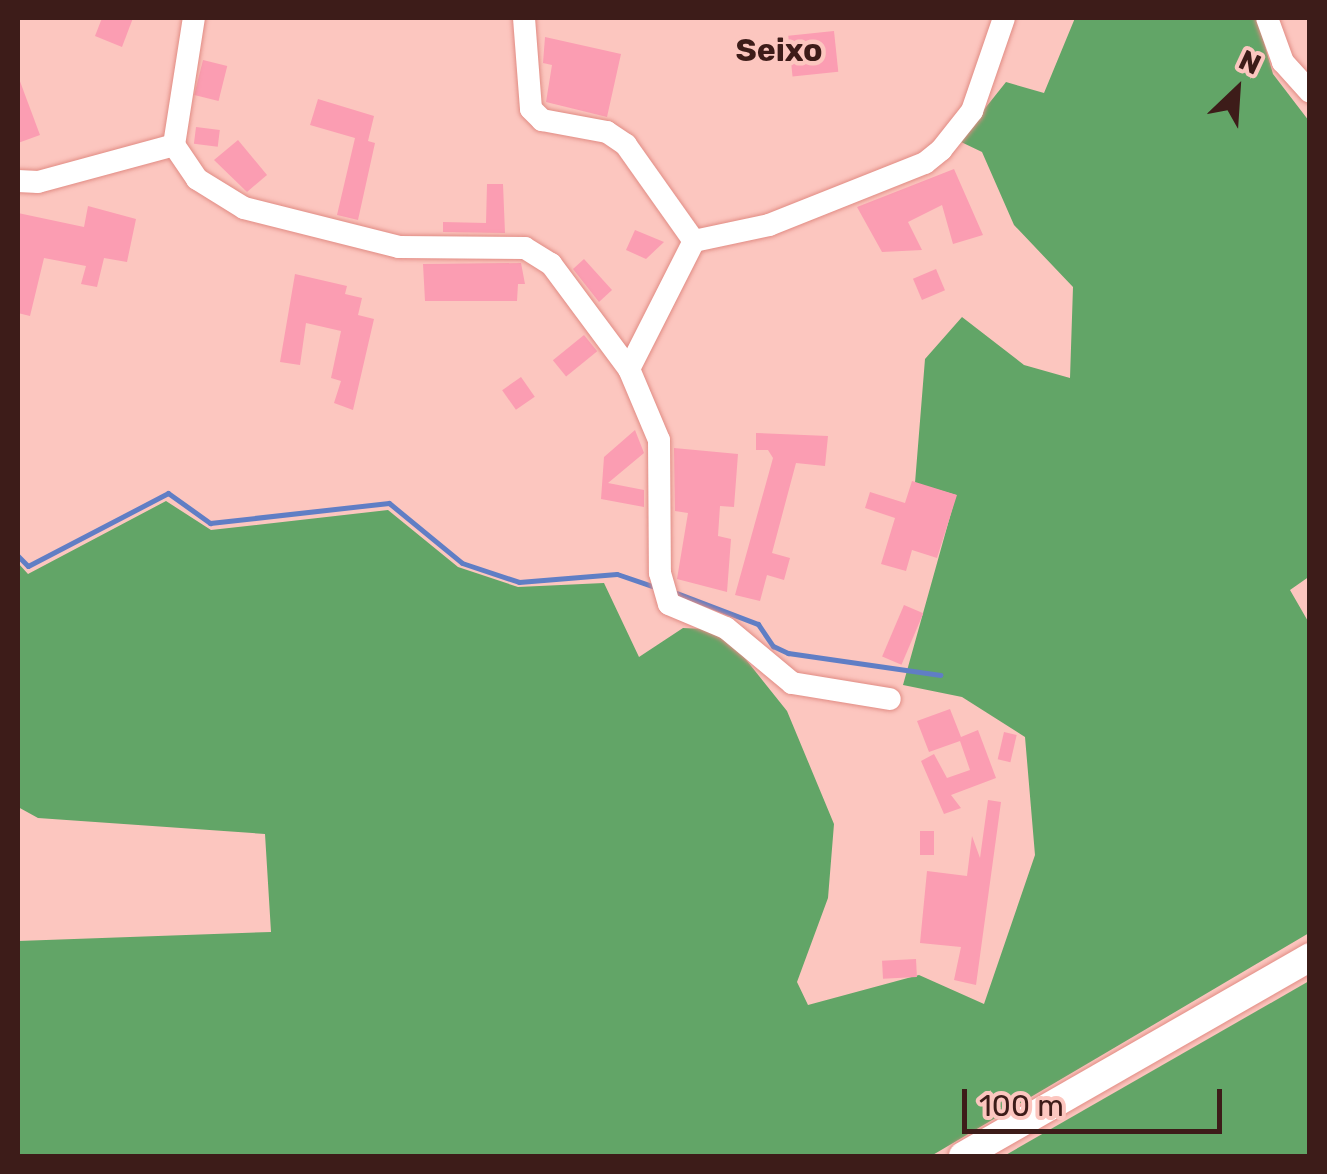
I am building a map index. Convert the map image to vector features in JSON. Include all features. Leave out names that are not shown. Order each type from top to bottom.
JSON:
[{"type":"main road","points":[[963,1156],[1310,957]]},
{"type":"street","points":[[194,18],[174,145],[196,179],[244,208],[399,246],[526,248],[550,264],[629,370],[658,440],[660,573],[669,604],[726,628],[792,683],[890,699]]},
{"type":"street","points":[[524,18],[531,109],[542,120],[607,132],[626,145],[694,241]]},
{"type":"street","points":[[694,241],[769,225],[924,163],[964,126],[1004,18]]},
{"type":"street","points":[[1267,18],[1283,62],[1310,92]]},
{"type":"street","points":[[18,181],[38,182],[174,145]]},
{"type":"street","points":[[629,370],[694,241]]},
{"type":"green space","points":[[1075,18],[1257,18],[1273,74],[1309,121],[1310,576],[1290,590],[1309,623],[1309,933],[931,1156],[18,1156],[18,941],[271,932],[265,834],[38,818],[18,807],[18,563],[28,574],[166,501],[211,530],[388,510],[458,567],[518,587],[604,583],[639,657],[683,628],[705,629],[736,647],[787,711],[834,824],[828,898],[797,982],[808,1005],[919,975],[984,1004],[1035,855],[1025,737],[962,697],[903,685],[956,495],[915,483],[925,359],[962,317],[1024,365],[1070,378],[1073,287],[1014,225],[982,152],[959,141],[1006,82],[1044,93]]},
{"type":"green space","points":[[1309,981],[1309,1156],[1004,1156]]},
{"type":"building","points":[[102,18],[133,18],[122,47],[95,36]]},
{"type":"building","points":[[834,31],[838,72],[793,77],[788,36]]},
{"type":"building","points":[[545,37],[621,54],[607,117],[546,102],[552,65],[543,63]]},
{"type":"building","points":[[203,60],[227,66],[219,101],[194,95]]},
{"type":"building","points":[[18,76],[40,135],[18,143]]},
{"type":"building","points":[[318,99],[374,116],[368,141],[375,143],[358,220],[337,215],[355,138],[310,125]]},
{"type":"building","points":[[196,127],[220,130],[218,147],[194,144]]},
{"type":"building","points":[[238,140],[267,175],[247,192],[214,160]]},
{"type":"building","points":[[954,169],[983,235],[953,244],[942,205],[908,222],[922,250],[882,252],[857,207]]},
{"type":"building","points":[[487,184],[503,184],[505,233],[443,232],[443,222],[486,223]]},
{"type":"building","points":[[88,206],[136,219],[127,262],[104,258],[97,287],[81,284],[86,266],[44,258],[30,316],[18,313],[18,213],[84,227]]},
{"type":"building","points":[[635,230],[664,242],[646,259],[626,250]]},
{"type":"building","points":[[584,259],[612,290],[599,302],[573,269]]},
{"type":"building","points":[[521,263],[525,284],[518,284],[517,301],[425,301],[423,264]]},
{"type":"building","points":[[936,269],[945,290],[922,300],[913,279]]},
{"type":"building","points":[[295,274],[347,286],[345,294],[362,298],[358,315],[374,319],[353,410],[334,403],[341,381],[331,378],[341,331],[306,323],[300,365],[280,362]]},
{"type":"building","points":[[584,335],[597,351],[566,376],[553,360]]},
{"type":"building","points":[[521,377],[535,397],[516,410],[502,390]]},
{"type":"building","points":[[635,430],[644,453],[608,483],[644,490],[644,507],[601,499],[604,457]]},
{"type":"building","points":[[756,433],[828,436],[825,466],[796,463],[772,553],[790,558],[784,580],[767,575],[760,601],[735,595],[773,458],[768,450],[756,450]]},
{"type":"building","points":[[674,448],[738,454],[734,507],[720,506],[718,536],[731,539],[727,592],[677,579],[688,513],[675,511]]},
{"type":"building","points":[[912,481],[957,495],[937,558],[912,550],[906,571],[881,564],[895,518],[865,508],[870,492],[905,503]]},
{"type":"building","points":[[904,605],[923,613],[901,665],[882,657]]},
{"type":"building","points":[[950,709],[961,737],[978,730],[996,778],[951,795],[961,808],[944,814],[921,761],[934,754],[947,778],[970,770],[960,741],[929,752],[917,721]]},
{"type":"building","points":[[1004,732],[1017,735],[1010,762],[998,759]]},
{"type":"building","points":[[988,800],[1001,802],[976,985],[954,980],[961,947],[920,943],[927,871],[967,876],[972,836],[980,858]]},
{"type":"building","points":[[920,831],[934,831],[934,855],[920,855]]},
{"type":"building","points":[[916,959],[917,977],[883,979],[882,961]]},
{"type":"waterway","points":[[18,556],[28,566],[168,493],[210,523],[389,503],[462,563],[519,582],[617,574],[654,587]]},
{"type":"waterway","points":[[674,592],[758,624],[773,646],[788,653],[940,675]]},
{"type":"district","name":"Seixo","points":[[779,50]]}]
